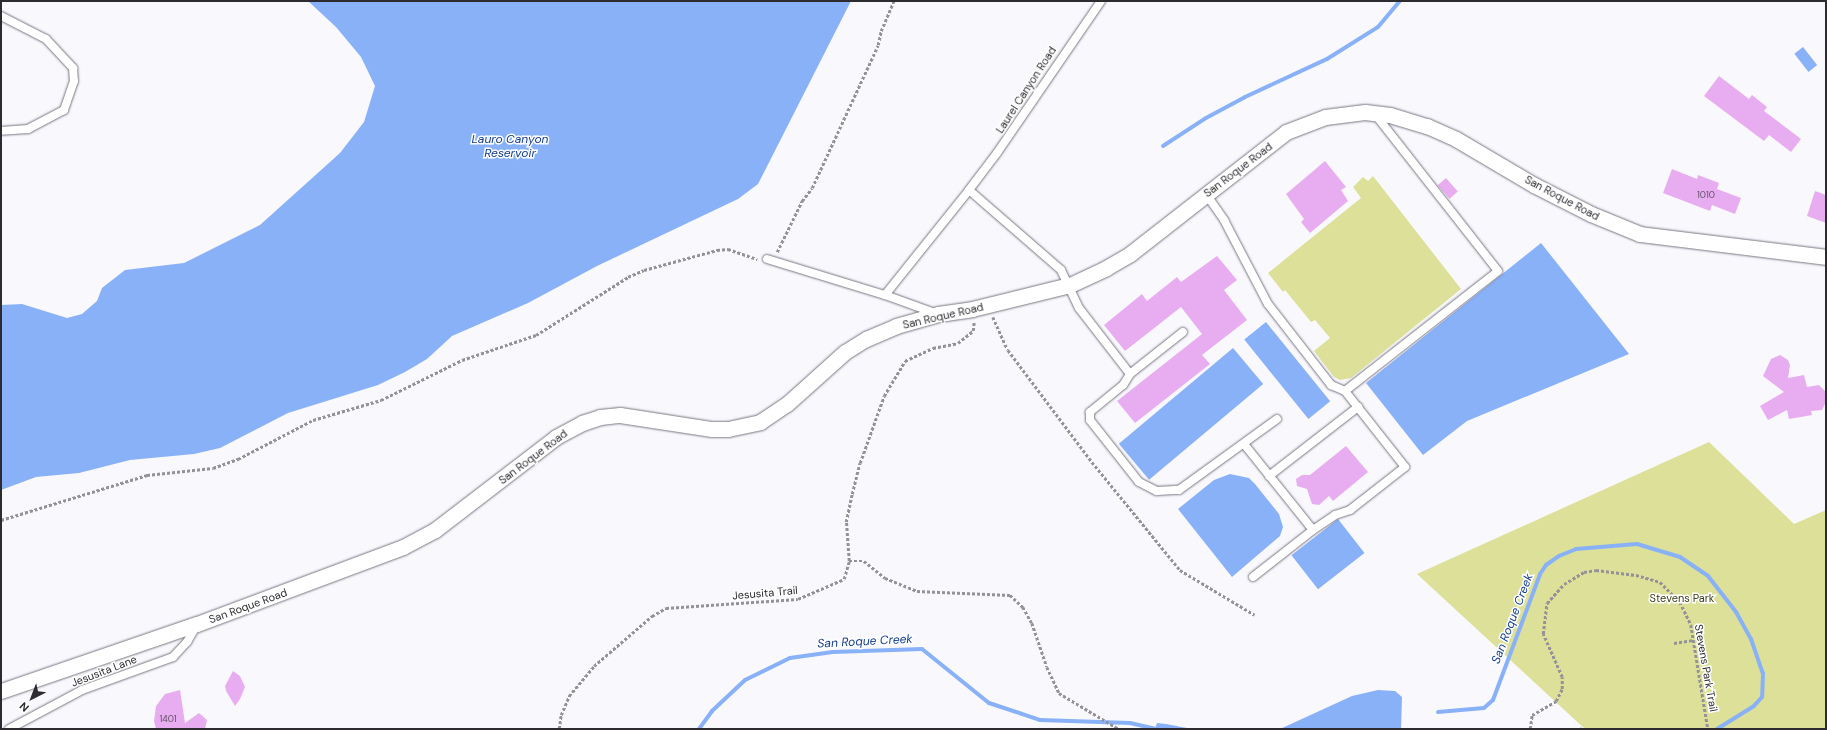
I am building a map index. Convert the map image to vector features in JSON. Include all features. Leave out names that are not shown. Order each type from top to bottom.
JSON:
[{"type":"street","name":"San Roque Road","points":[[1,691],[197,624],[403,547],[441,526],[556,437],[582,423],[600,417],[620,415],[728,429],[760,422],[787,404],[845,352],[896,326],[938,314],[972,309],[1070,285],[1106,268],[1130,254],[1206,194],[1294,129],[1324,117],[1349,113],[1375,113],[1407,118],[1456,139],[1576,207],[1618,227],[1640,234],[1826,257]]},
{"type":"lane","name":"Laurel Canyon Road","points":[[885,295],[997,153],[1101,1]]},
{"type":"lane","points":[[1,16],[46,39],[73,68],[74,81],[64,110],[28,129],[1,131]]},
{"type":"lane","points":[[1345,391],[1498,271],[1375,113]]},
{"type":"lane","points":[[969,190],[1061,270],[1070,285],[1079,308],[1130,374]]},
{"type":"lane","points":[[1206,194],[1224,220],[1268,304],[1331,385],[1345,391],[1405,467],[1350,510],[1335,515],[1313,530],[1253,577]]},
{"type":"lane","points":[[770,260],[885,295],[938,314]]},
{"type":"lane","points":[[1183,332],[1130,374],[1123,385],[1090,412],[1089,416],[1139,482],[1148,488],[1168,492],[1178,490],[1277,419]]},
{"type":"lane","points":[[1269,476],[1358,407]]},
{"type":"lane","points":[[1244,444],[1313,530]]},
{"type":"lane","name":"Jesusita Lane","points":[[9,729],[82,690],[173,657],[188,642],[197,624]]},
{"type":"path","points":[[1,520],[147,475],[213,468],[232,461],[313,420],[380,400],[462,360],[536,335],[628,277],[644,270],[717,250],[728,249],[751,258],[770,260],[802,201],[812,188],[878,45],[881,31],[894,1]]},
{"type":"path","points":[[990,305],[996,328],[1008,350],[1092,462],[1166,555],[1180,570],[1196,581],[1255,615]]},
{"type":"path","name":"Jesusita Trail","points":[[559,729],[569,696],[594,666],[652,616],[666,608],[798,600],[838,583],[846,574],[848,561],[846,522],[852,494],[860,463],[884,396],[905,361],[933,348],[958,343],[969,335],[974,324],[972,309]]},
{"type":"path","points":[[848,561],[864,561],[885,578],[916,591],[1010,595],[1023,607],[1032,623],[1046,667],[1059,693],[1119,729]]},
{"type":"path","name":"Stevens Park Trail","points":[[1530,729],[1530,722],[1535,712],[1552,704],[1560,696],[1562,677],[1546,643],[1543,624],[1547,603],[1552,596],[1573,578],[1584,572],[1607,570],[1636,575],[1660,582],[1680,602],[1686,612],[1694,640],[1708,729]]},
{"type":"path","points":[[1674,643],[1694,640]]},
{"type":"green space","points":[[1373,176],[1461,289],[1351,378],[1340,380],[1334,377],[1314,351],[1330,338],[1315,320],[1311,322],[1285,290],[1283,292],[1268,273],[1361,198],[1353,187],[1363,177],[1368,181]]},
{"type":"green space","name":"Stevens Park","points":[[1709,442],[1794,524],[1826,510],[1826,729],[1585,729],[1417,574]]},
{"type":"water","name":"Lauro Canyon Reservoir","points":[[308,1],[851,1],[758,184],[738,199],[597,266],[528,303],[452,336],[427,359],[378,385],[288,413],[220,448],[194,454],[130,460],[79,473],[36,477],[1,490],[1,305],[22,304],[67,318],[82,314],[97,301],[102,288],[125,270],[184,263],[260,225],[340,153],[364,122],[375,86],[361,57],[336,27]]},
{"type":"water","points":[[1803,47],[1817,65],[1808,72],[1794,54]]},
{"type":"water","points":[[1541,243],[1629,354],[1467,421],[1423,455],[1366,383]]},
{"type":"water","points":[[1266,322],[1330,401],[1308,419],[1244,340]]},
{"type":"water","points":[[1233,348],[1263,384],[1149,480],[1119,444]]},
{"type":"water","points":[[1230,474],[1249,478],[1255,484],[1279,514],[1283,527],[1280,536],[1232,577],[1178,509],[1214,480]]},
{"type":"water","points":[[1338,519],[1364,553],[1318,589],[1292,555]]},
{"type":"water","points":[[1378,690],[1395,691],[1402,697],[1401,729],[1280,729],[1352,696]]},
{"type":"water","points":[[1157,723],[1166,724],[1192,729],[1155,729]]},
{"type":"building","points":[[1719,76],[1749,99],[1752,95],[1767,107],[1764,111],[1801,139],[1791,152],[1769,135],[1764,141],[1704,96]]},
{"type":"building","points":[[1325,161],[1346,187],[1341,190],[1348,201],[1310,233],[1301,222],[1304,219],[1286,194]]},
{"type":"building","points":[[1672,169],[1697,179],[1698,175],[1719,183],[1717,189],[1741,198],[1735,214],[1712,205],[1710,211],[1663,193]]},
{"type":"building","points":[[1446,178],[1458,192],[1450,199],[1438,185]]},
{"type":"building","points":[[1815,191],[1826,195],[1826,223],[1807,216]]},
{"type":"building","points":[[1217,256],[1237,280],[1224,290],[1247,320],[1202,355],[1210,364],[1135,423],[1117,401],[1202,334],[1181,307],[1125,351],[1104,325],[1142,294],[1147,301],[1177,277],[1181,282]]},
{"type":"building","points":[[1780,355],[1788,360],[1790,365],[1788,378],[1804,375],[1807,387],[1819,385],[1826,392],[1826,402],[1822,410],[1811,411],[1812,415],[1789,419],[1787,410],[1768,420],[1760,406],[1784,392],[1763,376],[1771,359]]},
{"type":"building","points":[[1346,446],[1368,472],[1333,501],[1329,496],[1319,505],[1312,504],[1307,489],[1297,486],[1296,479],[1302,475],[1310,475]]},
{"type":"building","points":[[233,671],[240,676],[245,687],[235,706],[226,691],[225,686]]},
{"type":"building","points":[[180,690],[185,723],[199,713],[207,720],[205,729],[156,729],[154,721],[156,706],[165,694]]},
{"type":"waterway","points":[[1163,146],[1206,118],[1245,97],[1327,59],[1378,27],[1400,1]]},
{"type":"waterway","name":"San Roque Creek","points":[[1438,712],[1484,708],[1493,700],[1540,574],[1546,565],[1559,556],[1576,549],[1637,544],[1680,557],[1708,576],[1736,612],[1751,639],[1763,673],[1762,697],[1754,706],[1717,729]]},
{"type":"waterway","name":"San Roque Creek","points":[[699,729],[712,711],[745,680],[790,658],[833,652],[922,649],[989,703],[1040,720],[1130,723],[1157,729]]}]
